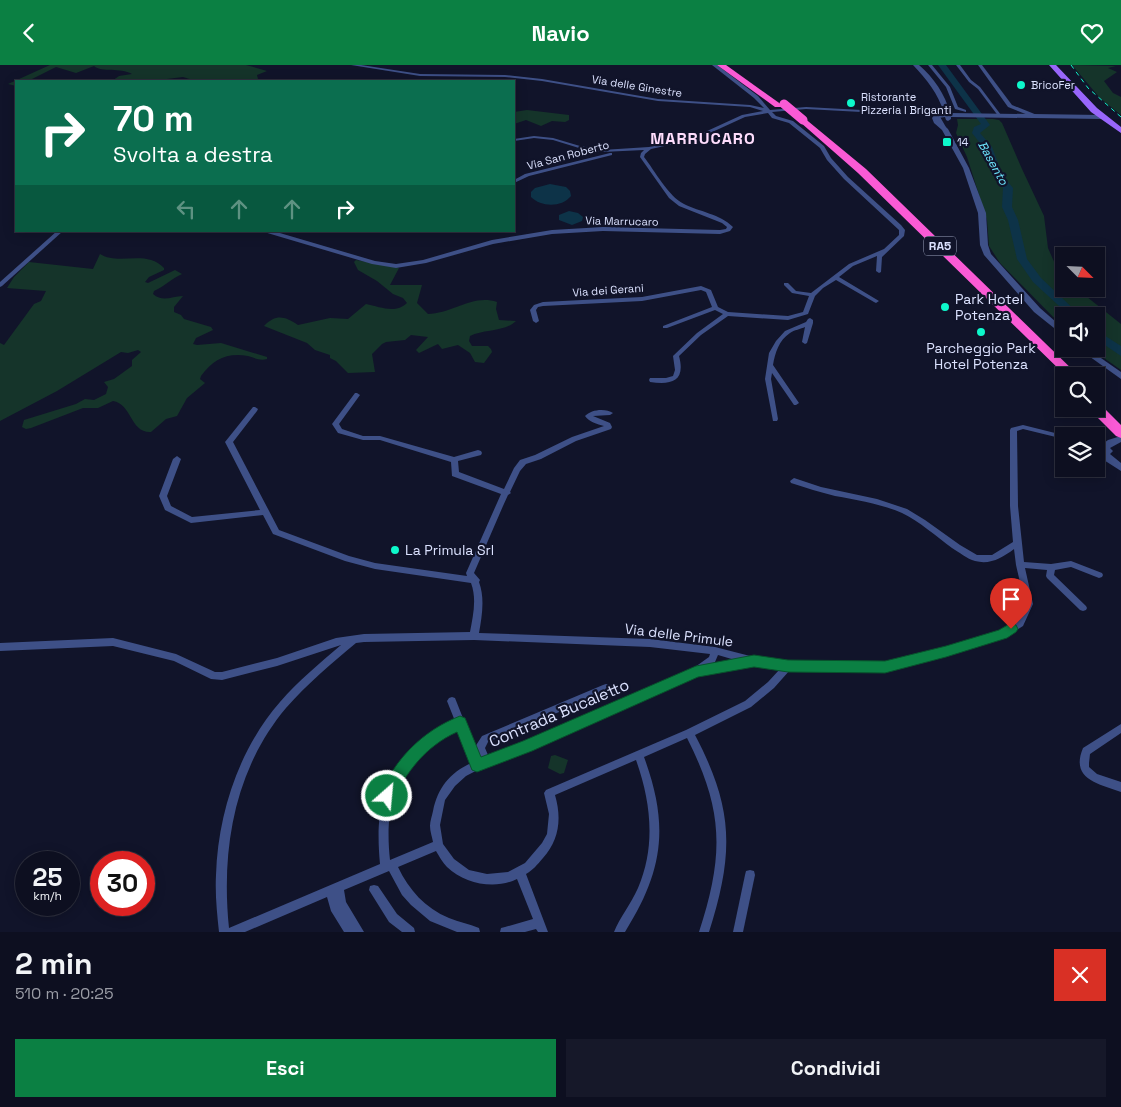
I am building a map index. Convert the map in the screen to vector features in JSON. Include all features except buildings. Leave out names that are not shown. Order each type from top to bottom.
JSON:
[{"type":"highway","name":"RA5","points":[[722,65],[781,105]]},
{"type":"highway","name":"RA5","points":[[729,65],[800,120],[883,191],[1064,367]]},
{"type":"highway","name":"RA5","points":[[800,120],[862,178],[1055,368]]},
{"type":"highway","points":[[1105,408],[1121,423]]},
{"type":"highway","points":[[1099,417],[1108,444]]},
{"type":"main road","points":[[1052,65],[1101,117],[1117,126],[1121,131]]},
{"type":"street","name":"Via delle Ginestre","points":[[353,65],[410,74],[505,76],[542,79],[658,100],[750,106],[760,107],[769,111]]},
{"type":"street","points":[[714,65],[752,93],[774,117],[791,122],[822,147],[829,159],[846,178],[902,230],[902,235],[879,257],[879,271]]},
{"type":"street","points":[[916,65],[926,73],[935,86],[948,115],[946,129]]},
{"type":"street","points":[[930,65],[948,87],[956,108],[965,111]]},
{"type":"street","points":[[958,65],[970,81],[979,88],[1002,114]]},
{"type":"street","points":[[980,65],[1002,114]]},
{"type":"street","points":[[515,139],[534,137],[553,139],[579,147],[602,151],[649,148],[695,138],[744,116],[769,111],[795,109],[916,114],[937,118],[948,115],[1017,113],[1034,116],[1101,117]]},
{"type":"street","points":[[1002,114],[1017,113]]},
{"type":"street","points":[[937,118],[946,129],[966,168],[982,213],[984,245],[988,255],[1037,310],[1055,326]]},
{"type":"street","name":"Via Marrucaro","points":[[269,232],[374,263],[405,266],[484,244],[552,232],[603,229],[720,233],[728,230],[730,227],[724,222],[681,205],[671,197],[642,157],[643,153],[649,148]]},
{"type":"street","name":"Via San Roberto","points":[[515,182],[527,175],[628,149]]},
{"type":"street","points":[[0,285],[59,232]]},
{"type":"street","points":[[805,342],[810,323],[810,317],[806,313],[812,295],[851,265],[884,251]]},
{"type":"street","points":[[835,277],[876,301]]},
{"type":"street","points":[[786,284],[794,292],[812,295]]},
{"type":"street","name":"Via dei Gerani","points":[[536,321],[533,310],[536,306],[543,304],[642,299],[702,288],[709,291],[716,308],[727,314],[788,318],[806,313]]},
{"type":"street","points":[[665,327],[716,308]]},
{"type":"street","points":[[652,380],[673,379],[678,376],[680,370],[676,356],[698,334],[727,314]]},
{"type":"street","points":[[776,419],[768,379],[772,353],[778,342],[788,332],[810,323]]},
{"type":"street","points":[[1094,357],[1121,376]]},
{"type":"street","points":[[771,366],[796,403]]},
{"type":"street","points":[[357,395],[335,424],[340,431],[363,438],[380,438],[454,460],[478,453]]},
{"type":"street","points":[[255,409],[229,441],[276,532],[348,559],[375,566],[476,580]]},
{"type":"street","points":[[474,636],[479,603],[476,580],[470,573],[517,470],[523,462],[538,457],[574,439],[609,427],[588,415],[592,413],[610,413]]},
{"type":"street","name":"Via delle Primule","points":[[0,647],[113,642],[176,658],[214,676],[222,676],[278,662],[336,642],[354,638],[474,636],[650,643],[715,651],[754,661],[788,666],[885,667],[1003,634],[1020,623],[1029,604],[1020,565],[1012,430],[1023,427],[1055,435]]},
{"type":"street","points":[[1108,444],[1121,468]]},
{"type":"street","points":[[177,459],[163,496],[168,508],[191,520],[265,512]]},
{"type":"street","points":[[454,460],[455,474],[506,493]]},
{"type":"street","points":[[794,481],[825,492],[867,499],[906,512],[943,538],[975,557],[986,560],[994,558],[1018,543]]},
{"type":"street","points":[[1020,565],[1051,567],[1070,565],[1100,575]]},
{"type":"street","points":[[1051,567],[1050,576],[1084,608]]},
{"type":"street","points":[[224,932],[219,899],[220,863],[229,814],[245,763],[275,715],[306,681],[354,638]]},
{"type":"street","points":[[696,671],[712,659],[715,651]]},
{"type":"street","points":[[696,671],[754,661]]},
{"type":"street","points":[[232,932],[438,845],[447,859],[471,876],[490,880],[502,880],[520,873],[536,862],[549,843],[555,814],[550,793],[689,733],[748,704],[771,685],[788,666]]},
{"type":"street","name":"Contrada Bucaletto","points":[[438,845],[435,819],[440,799],[444,791],[456,778],[481,764],[527,746],[696,671]]},
{"type":"street","points":[[481,764],[480,747],[485,739],[606,688]]},
{"type":"street","points":[[452,701],[460,723],[481,764]]},
{"type":"street","points":[[460,723],[422,745],[398,774],[387,796],[381,830],[388,866],[410,899],[440,921],[475,932]]},
{"type":"street","points":[[1121,728],[1086,751],[1084,768],[1089,775],[1121,787]]},
{"type":"street","points":[[689,733],[702,754],[713,787],[724,837],[719,885],[704,932]]},
{"type":"street","points":[[620,932],[643,888],[654,844],[655,811],[646,772],[638,755]]},
{"type":"street","points":[[505,932],[541,927],[520,873]]},
{"type":"street","points":[[738,932],[750,875]]},
{"type":"street","points":[[334,888],[335,907],[350,932]]},
{"type":"street","points":[[334,888],[341,904],[359,932]]},
{"type":"street","points":[[374,890],[393,919],[410,932]]},
{"type":"green space","points":[[50,65],[246,65],[267,71],[257,75],[258,79],[261,80],[193,80],[183,77],[159,80],[113,80],[119,76],[132,74],[94,66],[76,73],[56,67],[30,80],[17,80]]},
{"type":"green space","points":[[1072,65],[1116,66],[1108,68],[1117,72],[1104,81],[1113,93],[1121,97],[1121,115],[1100,98]]},
{"type":"green space","points":[[15,81],[15,86],[8,84]]},
{"type":"green space","points":[[527,110],[569,115],[569,120],[565,122],[552,121],[541,126],[526,120],[515,124],[515,112]]},
{"type":"green space","points":[[957,119],[993,119],[999,120],[1002,123],[1044,216],[1048,248],[1055,264],[1055,297],[1087,297],[1100,307],[1055,307],[1055,319],[1000,263],[989,246],[987,220],[967,157],[956,133]]},
{"type":"green space","points":[[100,254],[115,259],[141,258],[157,262],[164,270],[149,277],[145,282],[148,283],[175,270],[182,274],[154,291],[153,294],[164,299],[183,296],[174,307],[174,312],[181,315],[184,319],[211,327],[213,330],[196,338],[193,344],[221,343],[267,357],[267,359],[234,355],[216,361],[201,376],[200,379],[205,383],[187,398],[177,416],[166,419],[151,432],[139,428],[124,407],[113,401],[98,408],[83,408],[31,428],[26,429],[22,427],[24,420],[76,404],[85,399],[94,400],[106,394],[108,387],[104,382],[114,379],[132,366],[132,360],[141,352],[138,350],[128,353],[121,352],[57,391],[0,421],[0,343],[4,345],[34,304],[41,301],[46,291],[7,288],[14,277],[29,262],[93,269]]},
{"type":"green space","points":[[356,260],[399,268],[390,285],[422,285],[417,303],[428,314],[445,311],[479,300],[488,300],[497,302],[496,309],[499,320],[516,321],[500,329],[470,336],[469,341],[472,346],[488,346],[491,349],[492,352],[484,363],[475,362],[470,353],[458,345],[442,349],[438,344],[419,353],[416,350],[428,337],[411,335],[405,340],[386,342],[372,354],[375,372],[348,373],[336,361],[330,358],[330,355],[315,350],[307,343],[264,326],[276,318],[284,318],[298,325],[330,318],[348,319],[366,304],[393,309],[407,303],[403,298],[393,294],[377,281],[358,270],[354,262]]},
{"type":"green space","points":[[1105,311],[1121,324],[1121,370],[1102,357],[1105,357]]},
{"type":"green space","points":[[555,755],[568,760],[564,773],[560,774],[548,768],[551,756]]},
{"type":"water","points":[[550,184],[566,187],[570,191],[571,196],[562,203],[551,205],[540,203],[531,197],[531,192],[535,188]]},
{"type":"water","points":[[569,211],[578,213],[583,217],[582,221],[572,225],[559,220],[559,215]]},
{"type":"waterway","name":"Basento","points":[[942,65],[986,125],[977,129],[976,133],[988,147],[999,176],[1008,188],[1007,207],[1013,220],[1022,259],[1037,280],[1066,307]]},
{"type":"waterway","name":"Basento","points":[[1105,340],[1121,352]]},
{"type":"railway","points":[[1071,65],[1088,88],[1121,117]]},
{"type":"place","name":"BricoFer","points":[[1021,85]]},
{"type":"place","name":"Ristorante Pizzeria I Briganti","points":[[851,103]]},
{"type":"place","name":"14","points":[[947,142]]},
{"type":"place","name":"Park Hotel Potenza","points":[[945,307]]},
{"type":"place","name":"Parcheggio Park Hotel Potenza","points":[[981,332]]},
{"type":"place","name":"La Primula Srl","points":[[395,550]]},
{"type":"district","name":"MARRUCARO","points":[[703,138]]},
{"type":"route","points":[[387,796],[398,774],[422,745],[460,723],[477,765],[527,746],[696,671],[754,661],[788,666],[885,667],[946,652],[1003,634],[1011,629]]}]
